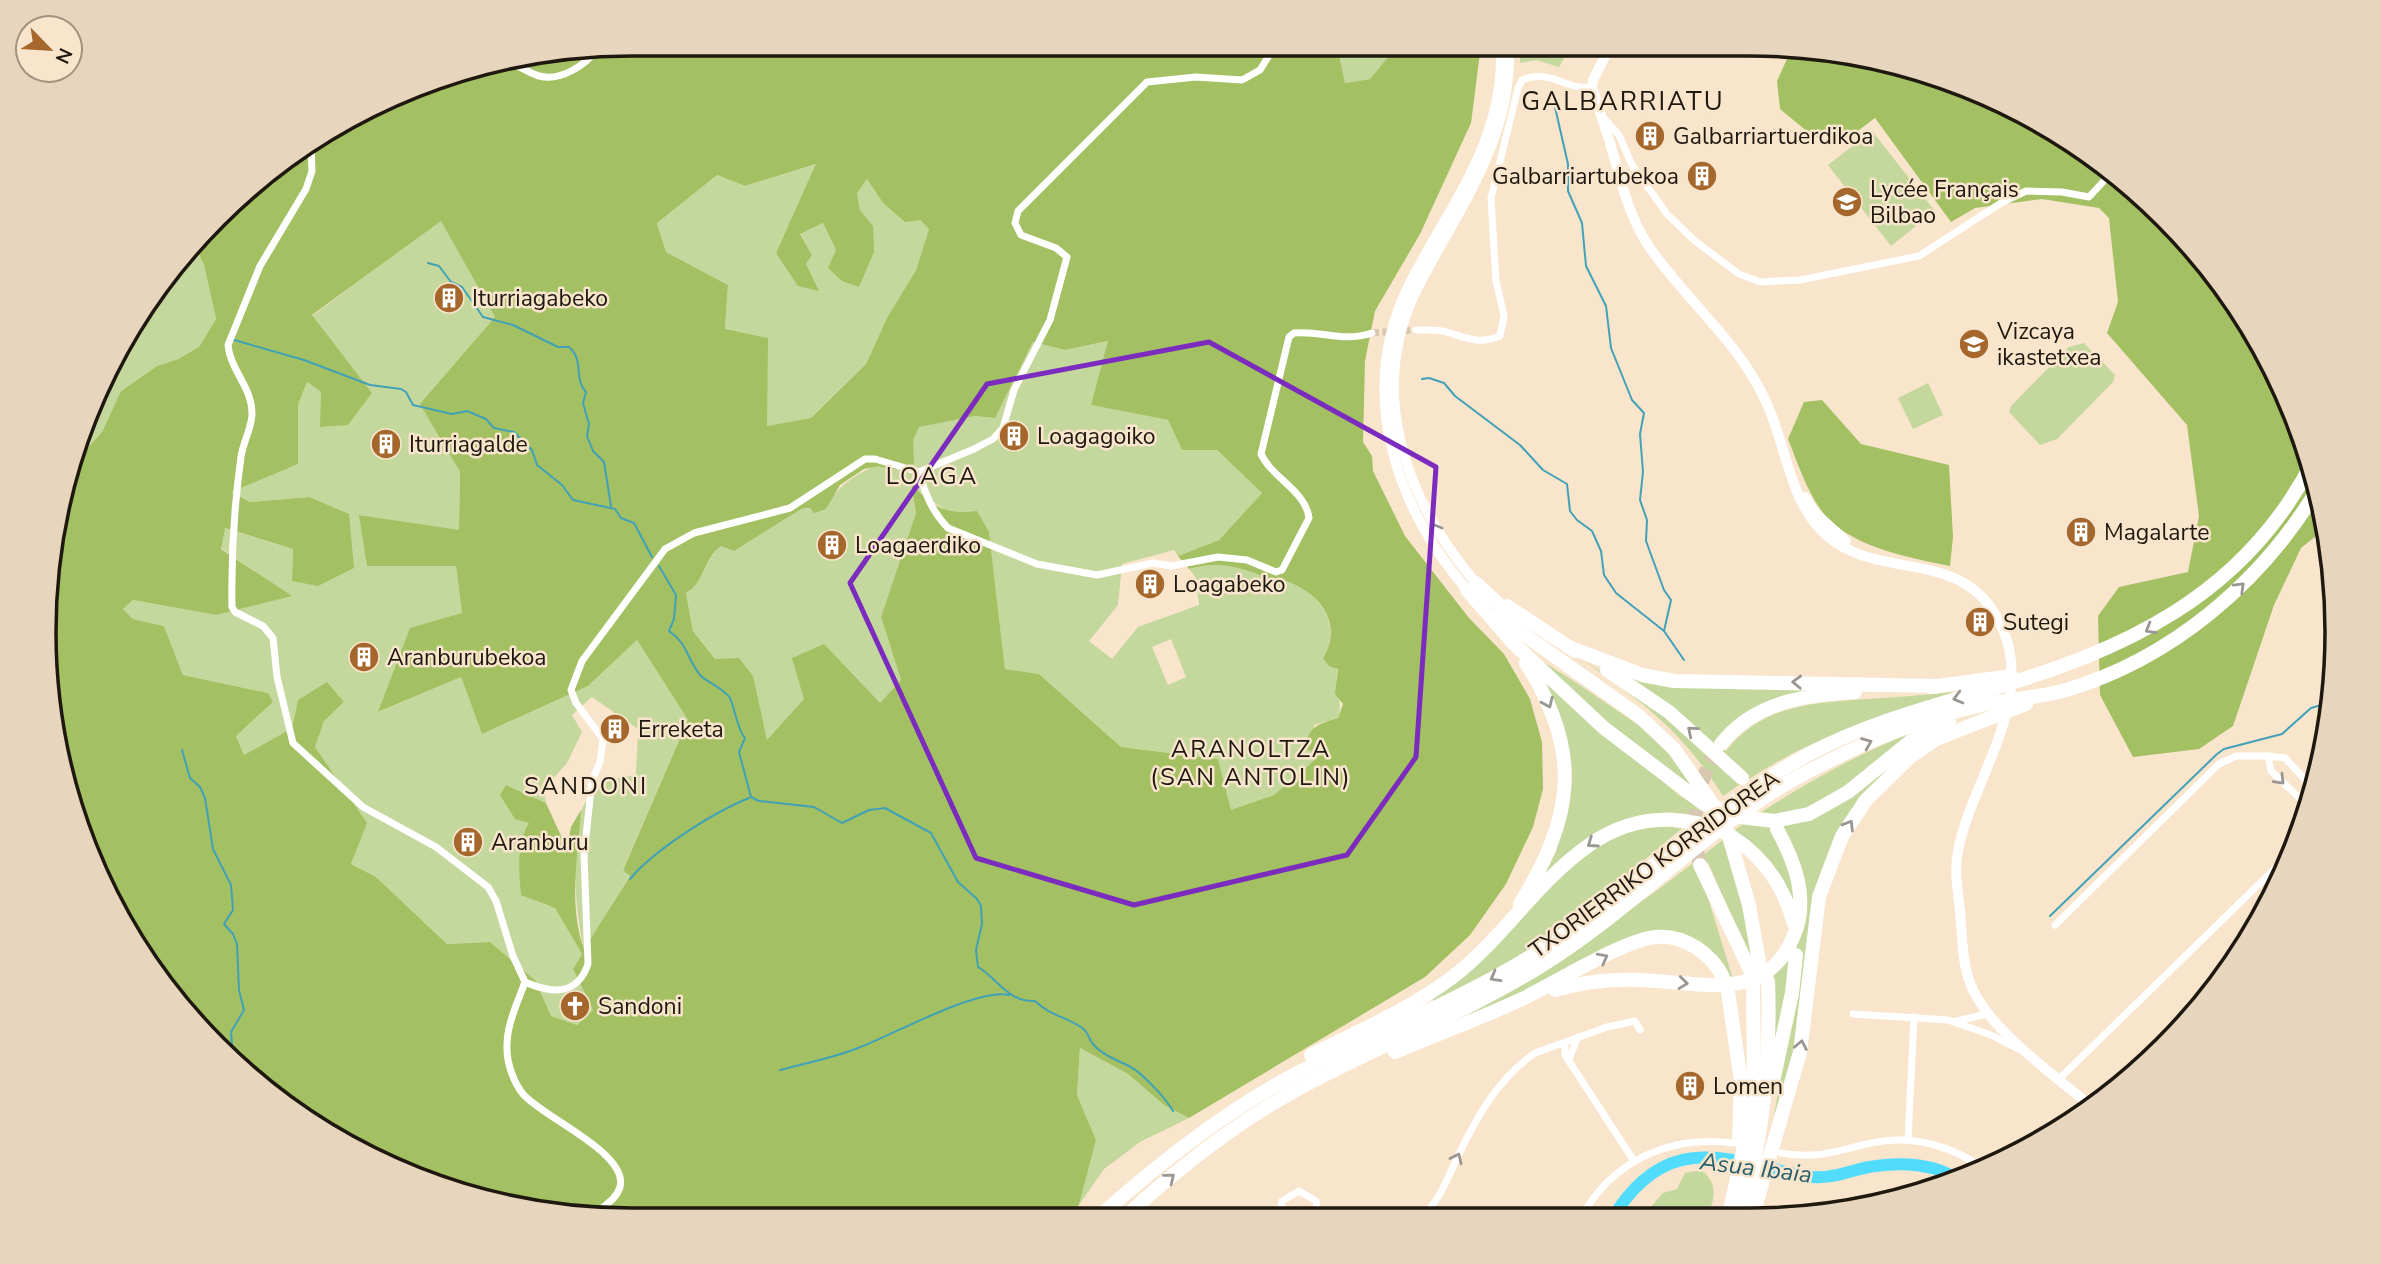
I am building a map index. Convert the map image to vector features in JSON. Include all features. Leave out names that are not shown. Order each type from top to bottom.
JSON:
[{"type":"highway","name":"TXORIERRIKO KORRIDOREA","points":[[1802,766],[1844,737],[1901,715],[2047,671],[2138,635],[2217,583],[2272,526],[2303,477]]},
{"type":"highway","name":"TXORIERRIKO KORRIDOREA","points":[[1136,1208],[1218,1140],[1296,1090],[1459,1012],[1528,974],[1587,936],[1742,795],[1802,766],[1928,720],[1997,702],[2064,691],[2116,672],[2205,617],[2246,582],[2271,554],[2309,501]]},
{"type":"highway","points":[[1472,587],[1540,685],[1557,723],[1566,762],[1560,820],[1550,852],[1519,905],[1480,954]]},
{"type":"highway","points":[[1472,587],[1669,712],[1742,778]]},
{"type":"highway","points":[[1472,587],[1541,649],[1639,716],[1674,749],[1723,820],[1749,905],[1768,1033],[1751,1126],[1744,1188],[1751,1208]]},
{"type":"highway","points":[[1514,644],[1604,728],[1675,784],[1703,804],[1732,816],[1757,821],[1788,820],[1828,806],[1892,754],[1927,732],[1950,721],[2031,697]]},
{"type":"highway","points":[[1569,647],[1642,675],[1674,681],[1938,686]]},
{"type":"highway","points":[[1721,744],[1745,721],[1786,701],[1814,695],[1938,686],[2047,671]]},
{"type":"highway","points":[[1733,1208],[1777,1134],[1803,1037],[1819,897],[1832,858],[1854,817],[1890,774],[1936,739],[2064,691]]},
{"type":"highway","points":[[1149,1173],[1213,1115],[1248,1091],[1424,996],[1480,954],[1562,868],[1589,844],[1619,828],[1655,819],[1687,822],[1723,831],[1754,853],[1775,878],[1794,924]]},
{"type":"highway","points":[[1520,1000],[1576,984],[1608,979],[1721,986],[1753,979],[1772,967],[1784,954],[1800,918],[1801,900],[1797,874],[1777,828]]},
{"type":"highway","points":[[1700,865],[1760,975],[1760,1062],[1742,1208]]},
{"type":"highway","name":"TXORIERRIKO KORRIDOREA","points":[[1109,1208],[1149,1173],[1228,1114],[1289,1077],[1462,994],[1540,951],[1655,873]]},
{"type":"highway","points":[[1218,1140],[1384,1056],[1520,1000],[1627,945],[1656,937],[1675,938],[1698,948],[1714,963],[1737,1043],[1751,1126]]},
{"type":"highway","points":[[1751,1126],[1769,1113],[1796,955]]},
{"type":"highway","points":[[1728,1208],[1744,1188]]},
{"type":"street","points":[[525,982],[553,992],[563,990],[585,972],[588,964],[584,855],[592,780],[600,762],[603,739],[576,703],[571,690],[582,661],[664,549],[684,538],[790,508],[865,459],[881,460],[919,472],[993,439],[1003,428],[1014,390],[1044,336],[1067,257],[1056,248],[1021,235],[1015,223],[1018,211],[1083,142],[1111,121],[1135,91],[1147,82],[1162,79],[1242,80],[1260,70],[1269,56]]},
{"type":"street","points":[[1472,587],[1430,542],[1405,492],[1385,423],[1384,376],[1390,333],[1398,309],[1420,264],[1459,199],[1487,139],[1498,97],[1500,56]]},
{"type":"street","points":[[1472,587],[1440,536],[1415,488],[1395,421],[1393,376],[1399,335],[1407,312],[1476,186],[1494,142],[1503,116],[1511,56]]},
{"type":"street","points":[[1606,56],[1592,87],[1631,199],[1664,264],[1738,353],[1763,394],[1788,463],[1807,501],[1828,527],[1856,546],[1951,576],[1977,592],[1995,614],[2009,648],[2013,673],[2011,695],[1961,839],[1956,865],[1964,965],[1973,991],[1990,1017],[2084,1100]]},
{"type":"street","points":[[523,67],[540,76],[549,76],[578,68],[589,58]]},
{"type":"street","points":[[1416,330],[1449,332],[1471,341],[1490,340],[1500,336],[1504,316],[1496,281],[1491,198],[1518,88],[1522,80],[1533,75],[1547,75],[1583,89],[1592,87]]},
{"type":"street","points":[[1600,114],[1619,135],[1632,165],[1667,214],[1695,241],[1739,274],[1760,282],[1800,280],[1919,256],[2013,197],[2041,190],[2090,197],[2105,179]]},
{"type":"street","points":[[312,153],[312,171],[306,189],[260,266],[228,345],[229,355],[251,400],[252,414],[241,452],[232,529],[232,607],[235,612],[264,626],[273,638],[277,677],[293,743],[363,807],[436,847],[488,887],[496,901],[513,956],[525,982],[508,1030],[507,1051],[514,1080],[523,1095],[597,1148],[618,1171],[620,1179],[617,1194],[603,1207]]},
{"type":"street","points":[[919,472],[926,494],[939,519],[948,528],[1037,564],[1106,575],[1153,564],[1171,566],[1218,557],[1247,560],[1276,572],[1282,570],[1290,560],[1309,518],[1303,502],[1267,468],[1261,454],[1289,337],[1294,332],[1330,338],[1357,338],[1372,333]]},
{"type":"street","points":[[2268,756],[2272,771],[2300,798]]},
{"type":"street","points":[[2055,925],[2219,764],[2236,757],[2285,758],[2305,780]]},
{"type":"street","points":[[2059,1079],[2273,870]]},
{"type":"street","points":[[1853,1014],[1952,1021],[2031,1054]]},
{"type":"street","points":[[1908,1140],[1914,1017]]},
{"type":"street","points":[[1952,1021],[1990,1017]]},
{"type":"street","points":[[1968,1026],[1980,1028],[1990,1017]]},
{"type":"street","points":[[1429,1208],[1441,1193],[1473,1124],[1491,1096],[1524,1060],[1579,1036],[1635,1021],[1640,1030]]},
{"type":"street","points":[[1567,1057],[1579,1036]]},
{"type":"street","points":[[1565,1043],[1567,1057],[1634,1161]]},
{"type":"street","points":[[1546,1049],[1567,1057]]},
{"type":"street","points":[[1589,1208],[1605,1185],[1634,1161],[1680,1143],[1698,1140],[1733,1143]]},
{"type":"street","points":[[1781,1153],[1814,1156],[1878,1142],[1908,1140],[1958,1153],[1973,1162]]},
{"type":"street","points":[[1281,1208],[1282,1200],[1299,1191],[1316,1201],[1317,1208]]},
{"type":"highlighted area","points":[[1209,342],[1436,467],[1416,757],[1347,855],[1134,905],[976,858],[850,583],[987,384]]},
{"type":"green space","points":[[632,56],[1339,56],[1345,83],[1370,79],[1389,56],[1480,56],[1471,123],[1420,234],[1375,311],[1365,361],[1363,442],[1372,456],[1373,471],[1405,536],[1469,618],[1504,654],[1530,699],[1542,742],[1543,789],[1533,827],[1506,884],[1470,935],[1425,977],[1189,1118],[1164,1105],[1128,1074],[1080,1048],[1077,1095],[1096,1140],[1079,1205],[1076,1208],[594,1207],[520,1197],[447,1177],[412,1164],[344,1131],[281,1089],[225,1039],[175,983],[133,920],[115,887],[87,817],[67,744],[57,670],[57,594],[67,520],[76,483],[86,450],[102,432],[121,391],[157,366],[178,359],[199,347],[216,319],[204,265],[198,253],[225,225],[281,175],[312,153],[377,115],[412,100],[483,76],[520,67],[594,57]],"holes":[[[816,164],[776,253],[798,286],[819,291],[806,264],[812,255],[800,234],[823,223],[836,250],[828,268],[842,281],[859,287],[874,252],[873,226],[860,210],[857,193],[867,179],[883,203],[905,222],[920,220],[929,229],[916,270],[887,318],[866,364],[811,418],[767,426],[768,338],[725,329],[728,285],[666,252],[657,223],[717,175],[745,186]],[[441,221],[495,317],[420,404],[460,472],[459,530],[359,515],[367,566],[456,566],[462,613],[410,628],[378,712],[461,677],[482,734],[588,686],[637,640],[688,720],[623,870],[630,876],[584,949],[575,898],[581,810],[571,827],[567,849],[546,803],[506,785],[500,795],[515,819],[529,823],[520,848],[521,895],[555,908],[582,954],[573,969],[593,1010],[577,1025],[551,1016],[535,980],[490,942],[447,944],[376,877],[351,864],[367,823],[315,747],[324,721],[344,702],[327,682],[298,700],[292,728],[244,755],[236,736],[273,702],[268,693],[183,675],[164,626],[133,619],[123,609],[133,600],[216,615],[292,596],[221,549],[225,528],[293,549],[292,581],[318,586],[354,568],[349,514],[309,497],[250,502],[231,492],[298,464],[298,405],[307,382],[321,392],[320,427],[348,425],[372,393],[312,315]],[[1108,341],[1091,405],[1168,420],[1182,450],[1217,450],[1262,493],[1219,540],[1178,556],[1189,569],[1208,565],[1226,566],[1286,581],[1311,595],[1326,612],[1331,634],[1323,658],[1329,666],[1338,669],[1335,694],[1343,704],[1338,718],[1320,724],[1309,735],[1305,748],[1313,752],[1315,760],[1274,795],[1231,810],[1218,759],[1121,747],[1039,674],[1005,669],[989,532],[977,511],[956,512],[940,508],[911,483],[916,513],[881,617],[901,680],[880,703],[824,644],[792,658],[804,699],[767,740],[753,676],[739,658],[715,659],[693,631],[686,593],[697,583],[715,551],[721,546],[734,551],[803,508],[810,508],[814,513],[826,509],[840,485],[864,469],[879,466],[891,470],[914,464],[913,440],[919,427],[975,416],[995,418],[1033,342],[1065,350]]]},
{"type":"green space","points":[[1339,56],[1389,56],[1370,79],[1345,83]]},
{"type":"green space","points":[[1520,56],[1565,56],[1559,67],[1536,60],[1520,63]]},
{"type":"green space","points":[[1788,57],[1824,61],[1898,76],[1934,87],[2004,115],[2069,153],[2129,199],[2182,252],[2228,312],[2266,377],[2281,412],[2305,483],[2317,536],[2301,548],[2274,605],[2233,726],[2199,749],[2133,757],[2100,695],[2098,616],[2119,587],[2188,572],[2199,516],[2187,425],[2107,333],[2118,302],[2109,218],[2099,208],[2042,199],[1975,208],[1951,222],[1875,118],[1843,142],[1832,134],[1815,138],[1780,109],[1777,81]]},
{"type":"green space","points":[[1872,131],[1935,211],[1891,246],[1828,165]]},
{"type":"green space","points":[[817,164],[776,253],[818,290],[806,264],[812,255],[800,233],[823,223],[836,250],[873,226],[860,210],[857,192],[867,179],[883,203],[920,220],[929,229],[916,270],[887,318],[866,364],[811,418],[767,426],[767,338],[725,330],[728,285],[666,252],[657,222],[717,175],[745,186]]},
{"type":"green space","points":[[441,220],[495,317],[421,404],[460,472],[459,531],[360,515],[456,566],[462,613],[379,712],[461,677],[482,734],[588,686],[637,640],[688,720],[623,869],[630,875],[584,950],[575,881],[576,845],[581,812],[603,781],[636,775],[638,729],[592,697],[572,715],[582,732],[567,763],[544,789],[546,803],[506,785],[530,822],[536,901],[555,908],[582,954],[573,969],[593,1010],[577,1025],[550,1016],[535,980],[490,942],[447,944],[376,877],[351,864],[366,823],[315,747],[324,721],[344,702],[327,683],[298,701],[292,728],[244,755],[236,736],[273,702],[268,693],[183,675],[164,626],[133,619],[123,609],[133,600],[216,615],[291,596],[221,548],[224,528],[293,549],[292,581],[309,497],[250,502],[230,492],[298,464],[298,405],[307,382],[321,392],[321,427],[348,424],[372,393],[312,316]]},
{"type":"green space","points":[[198,253],[204,265],[216,319],[199,347],[178,359],[157,366],[121,391],[102,432],[86,450],[116,376],[127,361],[124,361],[153,312]]},
{"type":"green space","points":[[1109,341],[1091,405],[1168,420],[1182,450],[1217,450],[1262,493],[1219,540],[1178,556],[1174,550],[1122,564],[1118,605],[1089,641],[1112,659],[1138,627],[1199,605],[1196,578],[1189,569],[1208,565],[1235,567],[1289,582],[1311,595],[1325,612],[1330,634],[1323,658],[1338,668],[1340,711],[1338,718],[1314,725],[1316,760],[1274,795],[1231,811],[1218,759],[1121,747],[1039,674],[1005,669],[989,532],[950,514],[911,485],[916,513],[881,617],[901,680],[880,703],[804,699],[767,741],[761,715],[739,659],[715,659],[693,631],[686,593],[697,583],[711,557],[721,546],[734,551],[803,508],[826,509],[847,482],[900,451],[918,427],[975,416],[995,418],[1033,342],[1065,350]],"holes":[[[1171,639],[1186,677],[1168,685],[1152,647]]]},
{"type":"green space","points":[[2084,343],[2115,375],[2113,382],[2057,439],[2040,445],[2009,412],[2011,406],[2069,347]]},
{"type":"green space","points":[[1928,383],[1943,415],[1913,429],[1898,398]]},
{"type":"green space","points":[[1822,400],[1861,444],[1949,465],[1953,537],[1950,566],[1874,547],[1846,533],[1826,516],[1806,484],[1788,439],[1804,402]]},
{"type":"green space","points":[[1532,655],[1659,739],[1677,758],[1707,799],[1626,741]]},
{"type":"green space","points":[[1582,659],[1645,700],[1742,783],[1723,796],[1677,736],[1643,705]]},
{"type":"green space","points":[[1627,676],[1833,684],[1799,694],[1715,742],[1726,751],[1740,735],[1756,724],[1790,709],[1828,702],[1955,692],[1823,739],[1749,779]]},
{"type":"green space","points":[[1544,680],[1680,796],[1703,810],[1694,814],[1642,816],[1608,828],[1579,847],[1538,885],[1556,852],[1569,790]]},
{"type":"green space","points":[[1919,730],[1864,776],[1826,800],[1783,813],[1757,815],[1836,768]]},
{"type":"green space","points":[[1913,747],[1841,826],[1819,877],[1812,905],[1796,1048],[1771,1135],[1788,1029],[1788,987],[1775,1044],[1771,975],[1789,957],[1800,939],[1806,921],[1807,903],[1799,865],[1781,824],[1803,819],[1838,805]]},
{"type":"green space","points":[[1744,823],[1772,826],[1791,869],[1798,911],[1766,858],[1738,833],[1739,876],[1755,971],[1708,862],[1699,869],[1733,979],[1727,981],[1721,967],[1661,933],[1448,1024],[1526,979],[1600,930]]},
{"type":"green space","points":[[1642,824],[1686,825],[1573,920],[1519,957],[1434,1001],[1432,998],[1463,978],[1570,866],[1600,841]]},
{"type":"green space","points":[[1080,1048],[1128,1074],[1164,1105],[1189,1118],[1140,1142],[1104,1169],[1079,1205],[1096,1140],[1077,1095]]},
{"type":"green space","points":[[1701,1170],[1710,1180],[1714,1191],[1710,1208],[1650,1208],[1663,1193],[1677,1189],[1685,1173]]},
{"type":"waterway","points":[[1552,94],[1568,164],[1568,191],[1582,223],[1586,266],[1606,306],[1611,348],[1632,400],[1644,413],[1640,434],[1643,472],[1640,500],[1647,520],[1646,541],[1664,590],[1671,600],[1664,631]]},
{"type":"waterway","points":[[428,263],[439,266],[451,282],[462,287],[483,317],[513,325],[558,347],[569,347],[574,352],[580,381],[586,392],[583,403],[589,424],[587,436],[593,451],[604,462],[611,506]]},
{"type":"waterway","points":[[234,340],[304,360],[370,385],[401,389],[406,392],[413,405],[452,414],[467,411],[486,419],[494,428],[514,432],[532,450],[537,465],[562,485],[573,500],[615,509],[621,518],[634,523],[652,557]]},
{"type":"waterway","points":[[1422,379],[1429,378],[1444,383],[1455,396],[1520,445],[1543,470],[1567,484],[1570,511],[1592,531],[1601,551],[1604,575],[1616,593],[1664,631],[1684,660]]},
{"type":"waterway","points":[[659,566],[676,595],[674,619],[669,631],[683,646],[700,675],[723,691],[732,702],[745,738],[739,752],[751,797],[759,801],[814,807],[842,823],[869,810],[885,808],[931,833],[958,882],[981,906],[982,924],[976,950],[978,967],[1011,994],[1026,1001],[1035,1001],[1084,1029],[1101,1051],[1134,1069],[1146,1079],[1173,1111]]},
{"type":"waterway","points":[[2050,916],[2217,754],[2224,749],[2282,734],[2311,708],[2320,705]]},
{"type":"waterway","points":[[182,750],[190,778],[200,787],[205,798],[213,849],[231,885],[233,910],[224,924],[237,944],[239,990],[244,1010],[231,1032],[232,1046]]},
{"type":"waterway","points":[[630,879],[654,856],[685,833],[719,812],[749,798]]},
{"type":"waterway","points":[[780,1070],[849,1052],[977,998],[995,994],[1009,995]]},
{"type":"waterway","name":"Asua Ibaia","points":[[1620,1208],[1634,1189],[1651,1174],[1671,1163],[1698,1158],[1731,1160],[1813,1177],[1897,1164],[1930,1167],[1945,1173]]},
{"type":"tunnel","points":[[1372,333],[1416,330]]},
{"type":"tunnel","points":[[1700,865],[1696,834],[1697,803],[1705,773],[1720,745]]},
{"type":"place","name":"Galbarriartuerdikoa","points":[[1650,136]]},
{"type":"place","name":"Galbarriartubekoa","points":[[1702,176]]},
{"type":"place","name":"Lycée Français Bilbao","points":[[1847,202]]},
{"type":"place","name":"Iturriagabeko","points":[[449,298]]},
{"type":"place","name":"Vizcaya ikastetxea","points":[[1974,344]]},
{"type":"place","name":"Loagagoiko","points":[[1014,436]]},
{"type":"place","name":"Iturriagalde","points":[[386,444]]},
{"type":"place","name":"Magalarte","points":[[2081,532]]},
{"type":"place","name":"Loagaerdiko","points":[[832,545]]},
{"type":"place","name":"Loagabeko","points":[[1150,584]]},
{"type":"place","name":"Sutegi","points":[[1980,622]]},
{"type":"place","name":"Aranburubekoa","points":[[364,657]]},
{"type":"place","name":"Erreketa","points":[[615,729]]},
{"type":"place","name":"Aranburu","points":[[468,842]]},
{"type":"place","name":"Sandoni","points":[[575,1006]]},
{"type":"place","name":"Lomen","points":[[1690,1086]]},
{"type":"district","name":"GALBARRIATU","points":[[1623,101]]},
{"type":"district","name":"LOAGA","points":[[932,476]]},
{"type":"district","name":"ARANOLTZA (SAN ANTOLIN)","points":[[1251,763]]},
{"type":"district","name":"SANDONI","points":[[586,786]]}]
